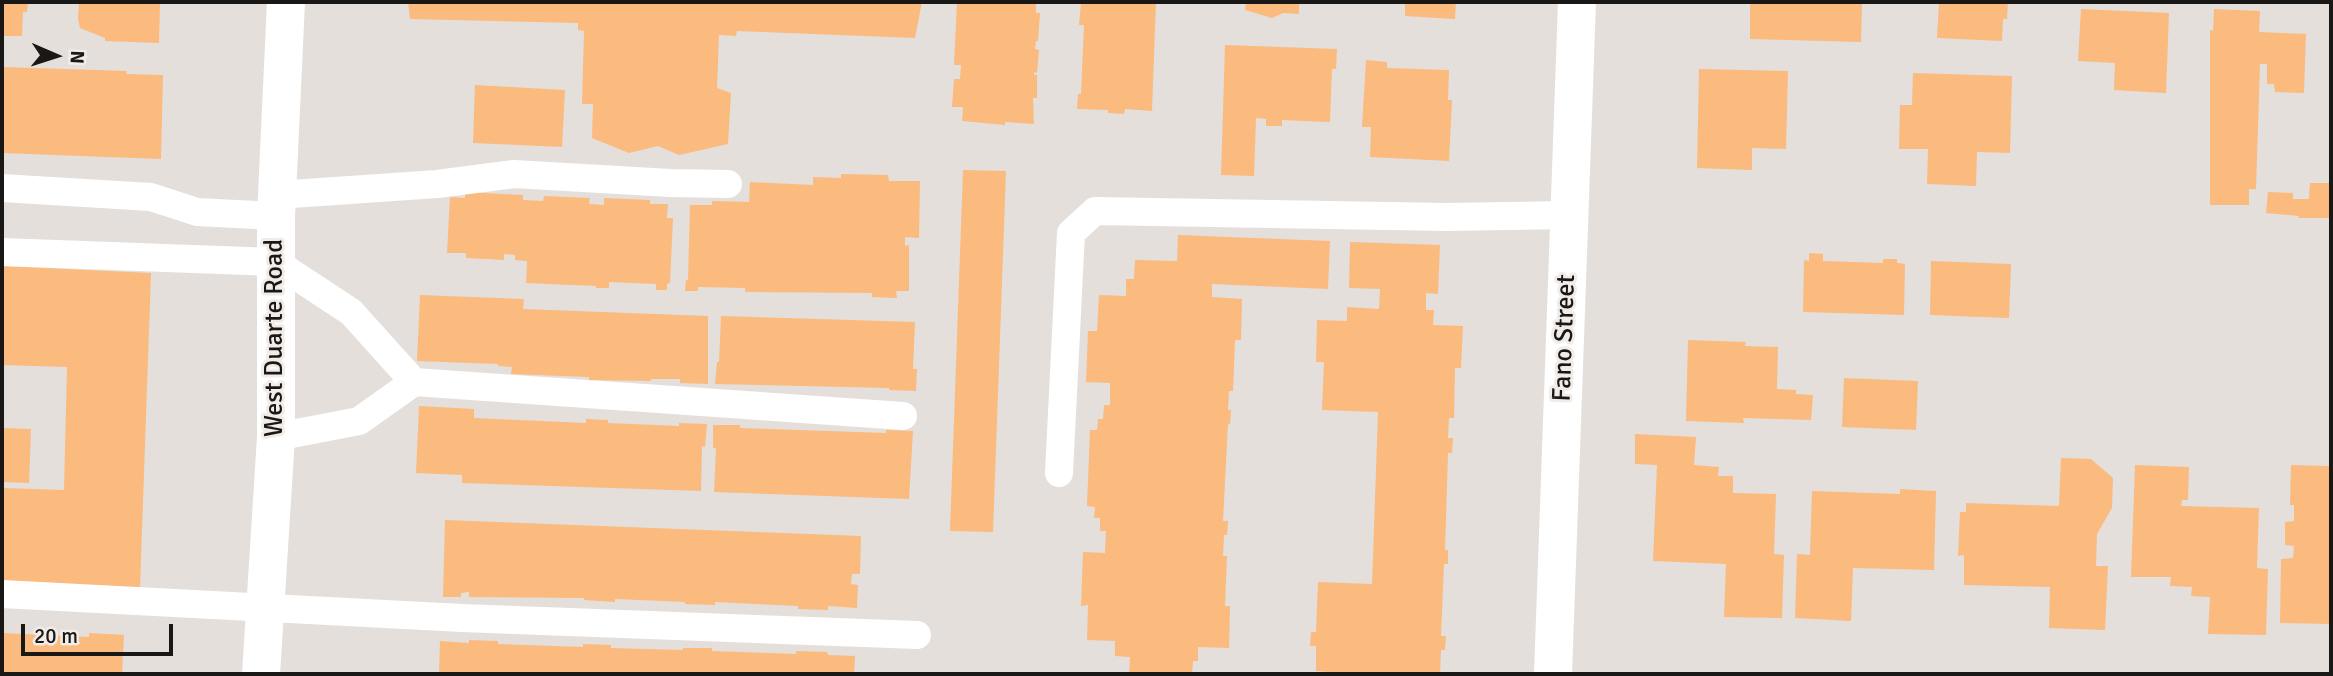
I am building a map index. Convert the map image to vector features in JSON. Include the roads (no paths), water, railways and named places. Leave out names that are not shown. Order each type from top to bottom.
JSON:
[{"type":"main road","name":"West Duarte Road","points":[[261,674],[276,437],[276,206],[286,2]]},
{"type":"main road","name":"Fano Street","points":[[1553,674],[1577,2]]},
{"type":"lane","points":[[2,188],[151,197],[197,212],[276,206],[514,174],[728,184]]},
{"type":"lane","points":[[1059,473],[1071,233],[1095,211],[1447,217],[1570,215]]},
{"type":"lane","points":[[2,252],[275,262],[351,313],[414,382]]},
{"type":"lane","points":[[276,437],[359,421],[414,382],[903,416]]},
{"type":"lane","points":[[2,594],[463,618],[917,635]]}]
